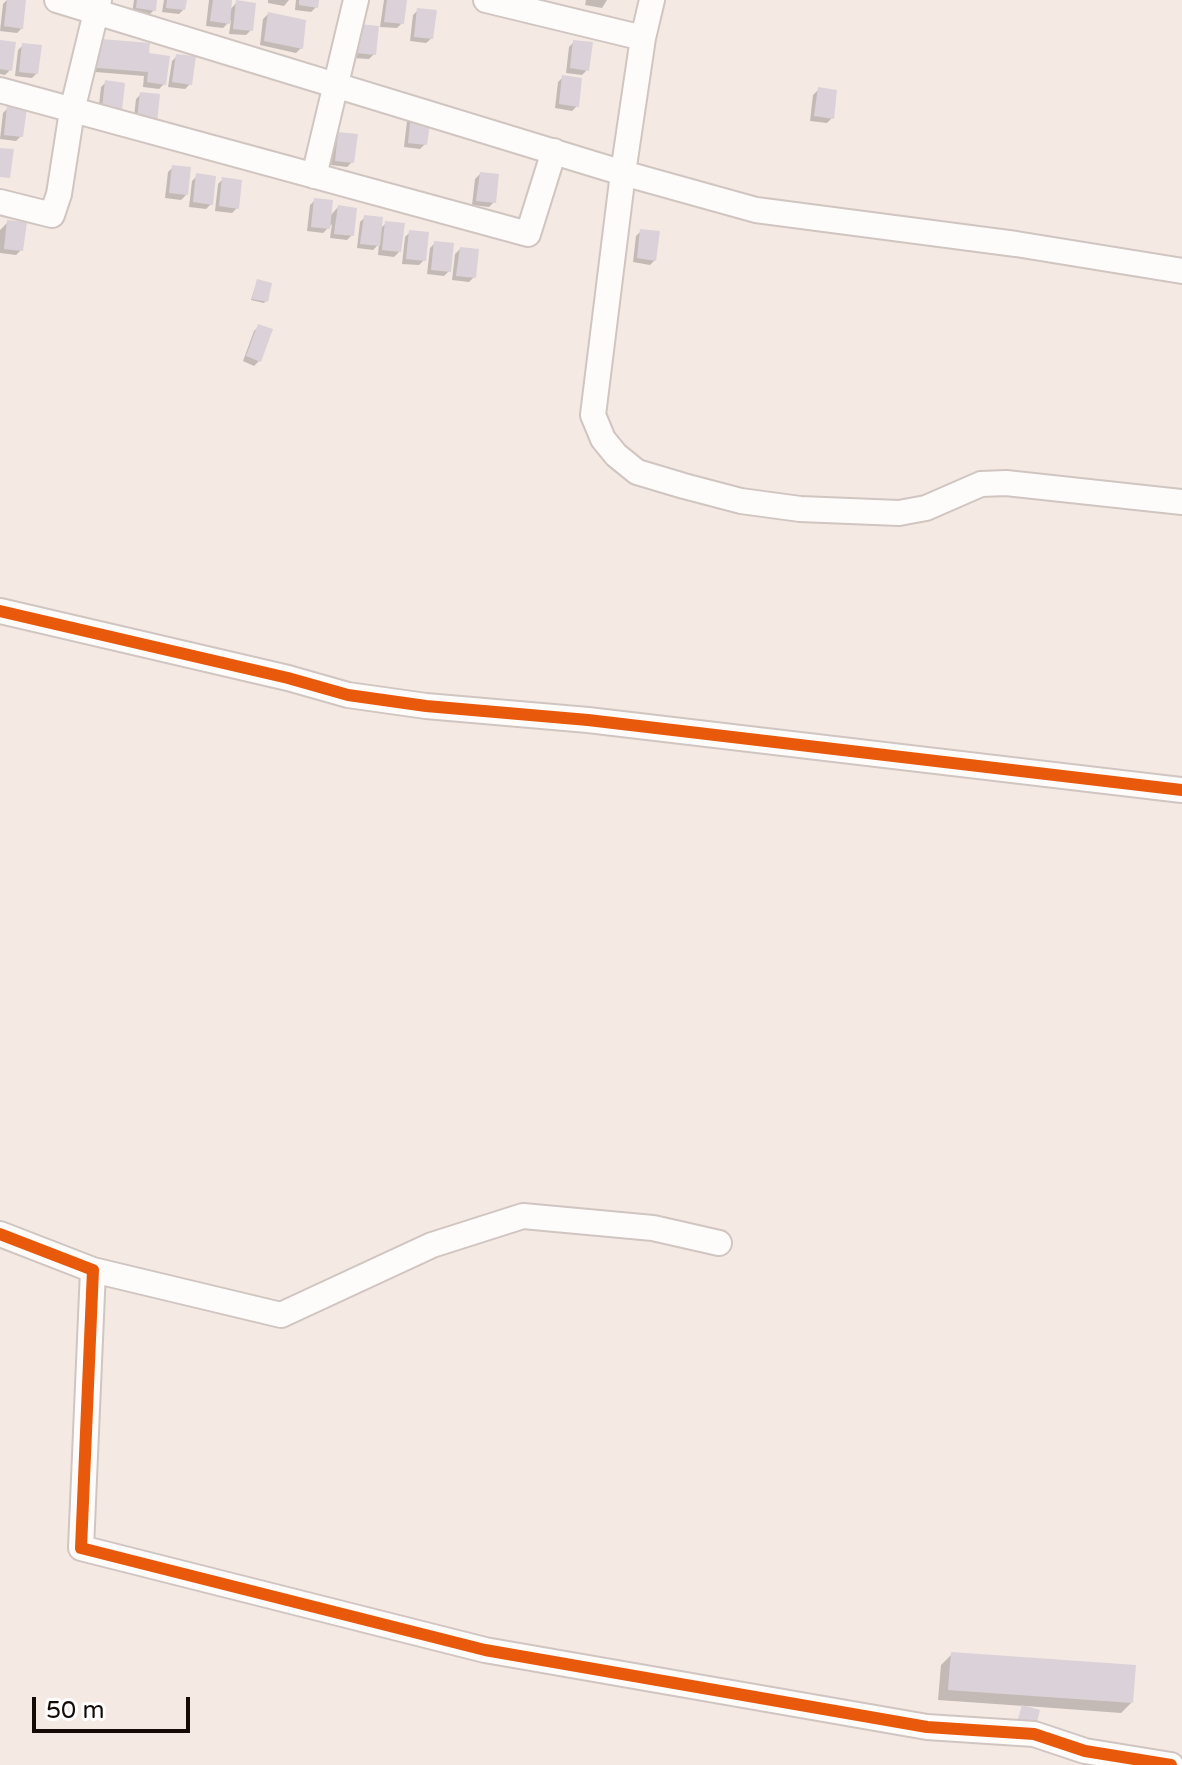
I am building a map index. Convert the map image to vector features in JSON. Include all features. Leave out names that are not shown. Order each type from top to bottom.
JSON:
[{"type":"street","points":[[57,0],[97,7],[337,87],[756,210],[1016,244],[1182,271]]},
{"type":"street","points":[[314,176],[356,0]]},
{"type":"street","points":[[486,0],[643,38]]},
{"type":"street","points":[[652,0],[643,38],[623,173],[593,415],[603,439],[616,455],[637,472],[741,501],[800,509],[899,513],[926,508],[981,484],[1006,483],[1182,502]]},
{"type":"street","points":[[0,202],[52,215],[59,194],[72,111],[97,7]]},
{"type":"street","points":[[0,90],[528,234],[554,151]]},
{"type":"street","points":[[0,611],[348,695],[1182,790]]},
{"type":"street","points":[[0,1234],[93,1270],[281,1315],[432,1245],[523,1216],[653,1228],[719,1243]]},
{"type":"street","points":[[93,1270],[81,1548],[485,1650],[927,1727],[1034,1734],[1085,1751],[1171,1765]]},
{"type":"building","points":[[7,0],[26,0],[23,29],[4,26]]},
{"type":"building","points":[[137,0],[157,0],[156,11],[136,8]]},
{"type":"building","points":[[167,0],[187,0],[185,10],[166,8]]},
{"type":"building","points":[[213,0],[232,0],[230,24],[210,21]]},
{"type":"building","points":[[236,0],[256,3],[253,31],[233,29]]},
{"type":"building","points":[[299,0],[319,0],[318,8],[299,5]]},
{"type":"building","points":[[387,0],[407,0],[404,24],[384,22]]},
{"type":"building","points":[[417,8],[437,10],[433,39],[414,37]]},
{"type":"building","points":[[268,12],[306,20],[303,49],[264,41]]},
{"type":"building","points":[[360,24],[379,26],[376,55],[356,53]]},
{"type":"building","points":[[90,38],[150,43],[149,53],[170,56],[166,85],[147,82],[148,72],[87,67]]},
{"type":"building","points":[[0,40],[16,42],[12,71],[0,69]]},
{"type":"building","points":[[573,40],[593,42],[589,71],[570,68]]},
{"type":"building","points":[[22,43],[42,45],[38,74],[19,72]]},
{"type":"building","points":[[176,54],[196,56],[192,85],[172,82]]},
{"type":"building","points":[[562,75],[582,78],[579,107],[559,104]]},
{"type":"building","points":[[105,80],[125,83],[122,111],[102,109]]},
{"type":"building","points":[[818,87],[837,90],[834,119],[814,116]]},
{"type":"building","points":[[140,92],[160,94],[157,123],[137,120]]},
{"type":"building","points":[[7,106],[27,108],[23,137],[4,135]]},
{"type":"building","points":[[411,114],[431,116],[427,145],[408,143]]},
{"type":"building","points":[[338,132],[358,134],[354,163],[335,161]]},
{"type":"building","points":[[0,148],[14,149],[10,178],[0,177]]},
{"type":"building","points":[[172,165],[191,167],[188,195],[169,193]]},
{"type":"building","points":[[480,172],[499,174],[496,203],[476,201]]},
{"type":"building","points":[[196,173],[216,176],[213,205],[193,202]]},
{"type":"building","points":[[222,177],[242,180],[239,209],[219,206]]},
{"type":"building","points":[[314,198],[333,200],[330,229],[311,227]]},
{"type":"building","points":[[338,205],[357,208],[354,236],[334,234]]},
{"type":"building","points":[[364,215],[383,217],[380,246],[360,244]]},
{"type":"building","points":[[7,220],[27,222],[23,251],[4,249]]},
{"type":"building","points":[[385,221],[405,223],[401,252],[382,250]]},
{"type":"building","points":[[640,229],[660,231],[656,261],[637,258]]},
{"type":"building","points":[[409,230],[429,232],[426,261],[406,259]]},
{"type":"building","points":[[434,241],[454,243],[451,272],[431,270]]},
{"type":"building","points":[[460,247],[479,249],[476,278],[456,276]]},
{"type":"building","points":[[257,279],[272,283],[268,302],[252,299]]},
{"type":"building","points":[[258,324],[273,329],[261,362],[246,356]]},
{"type":"building","points":[[951,1652],[1136,1665],[1133,1703],[948,1690]]},
{"type":"building","points":[[1022,1705],[1040,1710],[1034,1734],[1015,1729]]},
{"type":"cycle path","points":[[0,611],[288,678],[348,695],[1182,790]]},
{"type":"cycle path","points":[[0,1234],[93,1270],[81,1548],[485,1650],[927,1727],[1034,1734],[1085,1751],[1171,1765]]}]
